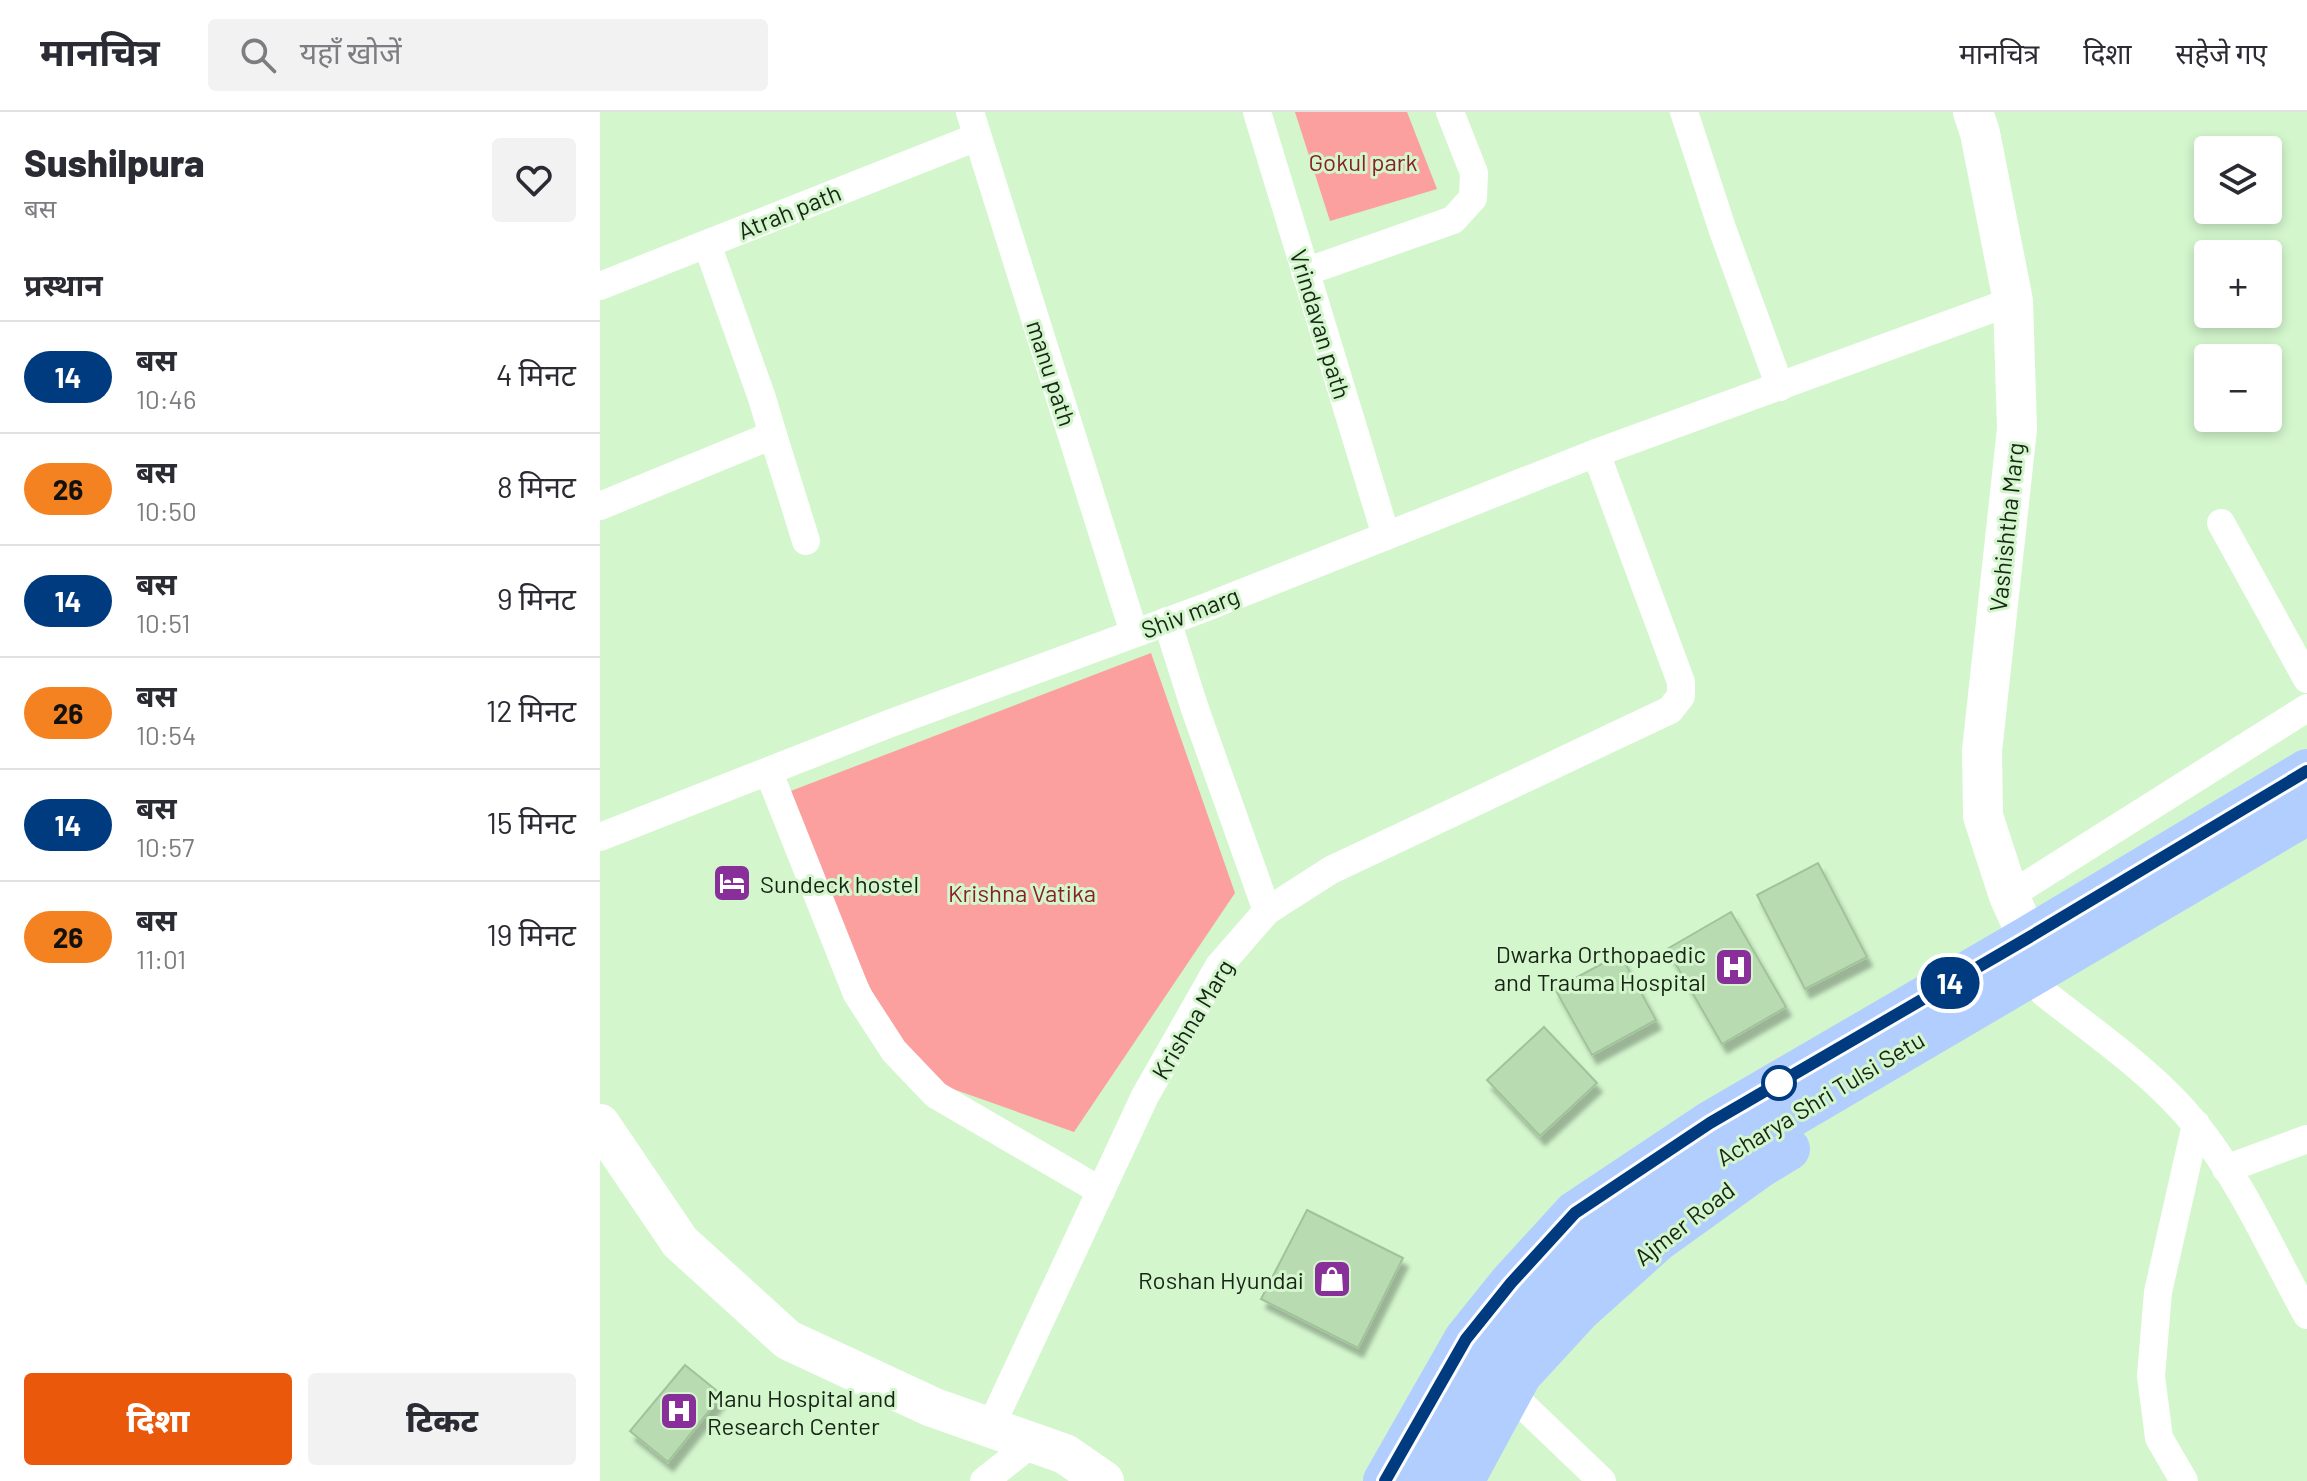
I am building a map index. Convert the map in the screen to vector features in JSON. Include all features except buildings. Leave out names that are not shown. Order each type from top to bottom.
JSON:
[{"type":"highway","points":[[1385,1481],[1466,1339],[1511,1283],[1575,1213],[1710,1123],[2307,771]]},
{"type":"highway","name":"Acharya Shri Tulsi Setu","points":[[1426,1481],[1495,1352],[1547,1283],[1635,1207],[2307,813]]},
{"type":"highway","name":"Ajmer Road","points":[[1462,1481],[1520,1374],[1578,1311],[1657,1240],[1760,1166],[2044,993],[2307,845]]},
{"type":"street","name":"Vrindavan path","points":[[1257,112],[1386,536]]},
{"type":"street","points":[[1305,272],[1453,220],[1473,198],[1474,173],[1450,112]]},
{"type":"street","points":[[1684,112],[1780,387]]},
{"type":"street","name":"Vashishtha Marg","points":[[1973,112],[1980,133],[2013,301],[2017,429],[1982,751],[1983,816],[2009,896],[2028,938]]},
{"type":"street","name":"Atrah path","points":[[600,286],[707,244],[974,124]]},
{"type":"street","name":"manu path","points":[[974,124],[1134,633]]},
{"type":"street","points":[[707,244],[762,398],[806,541]]},
{"type":"street","name":"Shiv marg","points":[[600,837],[891,723],[1167,621],[1596,453],[2013,301]]},
{"type":"street","points":[[600,506],[773,435]]},
{"type":"street","name":"Krishna Marg","points":[[990,1428],[1145,1096],[1219,966],[1267,911],[1331,870],[1670,710],[1681,696],[1681,682],[1596,453]]},
{"type":"street","points":[[2221,523],[2307,679]]},
{"type":"street","points":[[1167,621],[1267,911]]},
{"type":"street","points":[[2009,896],[2307,708]]},
{"type":"street","points":[[769,773],[857,994],[894,1051],[936,1095],[1101,1191]]},
{"type":"street","points":[[2044,993],[2147,1074],[2196,1124],[2226,1169],[2307,1315]]},
{"type":"street","points":[[600,1124],[680,1242],[788,1340],[932,1407],[1065,1454],[1104,1481]]},
{"type":"street","points":[[2184,1481],[2159,1438],[2151,1376],[2158,1292],[2196,1124]]},
{"type":"street","points":[[2226,1169],[2307,1139]]},
{"type":"street","points":[[1510,1393],[1602,1481]]},
{"type":"street","points":[[984,1481],[1032,1443]]},
{"type":"green space","name":"Gokul park","points":[[1295,112],[1407,112],[1437,189],[1330,221]]},
{"type":"green space","name":"Krishna Vatika","points":[[1151,653],[1235,893],[1074,1132],[936,1083],[891,1030],[860,967],[788,792]]},
{"type":"bus line","name":"14","points":[[1385,1481],[1466,1339],[1511,1283],[1575,1213],[1710,1123],[2307,771]]},
{"type":"place","name":"Sundeck hostel","points":[[732,883]]},
{"type":"place","name":"Dwarka Orthopaedic and Trauma Hospital","points":[[1734,967]]},
{"type":"place","name":"Roshan Hyundai","points":[[1332,1279]]},
{"type":"place","name":"Manu Hospital and Research Center","points":[[679,1411]]}]
